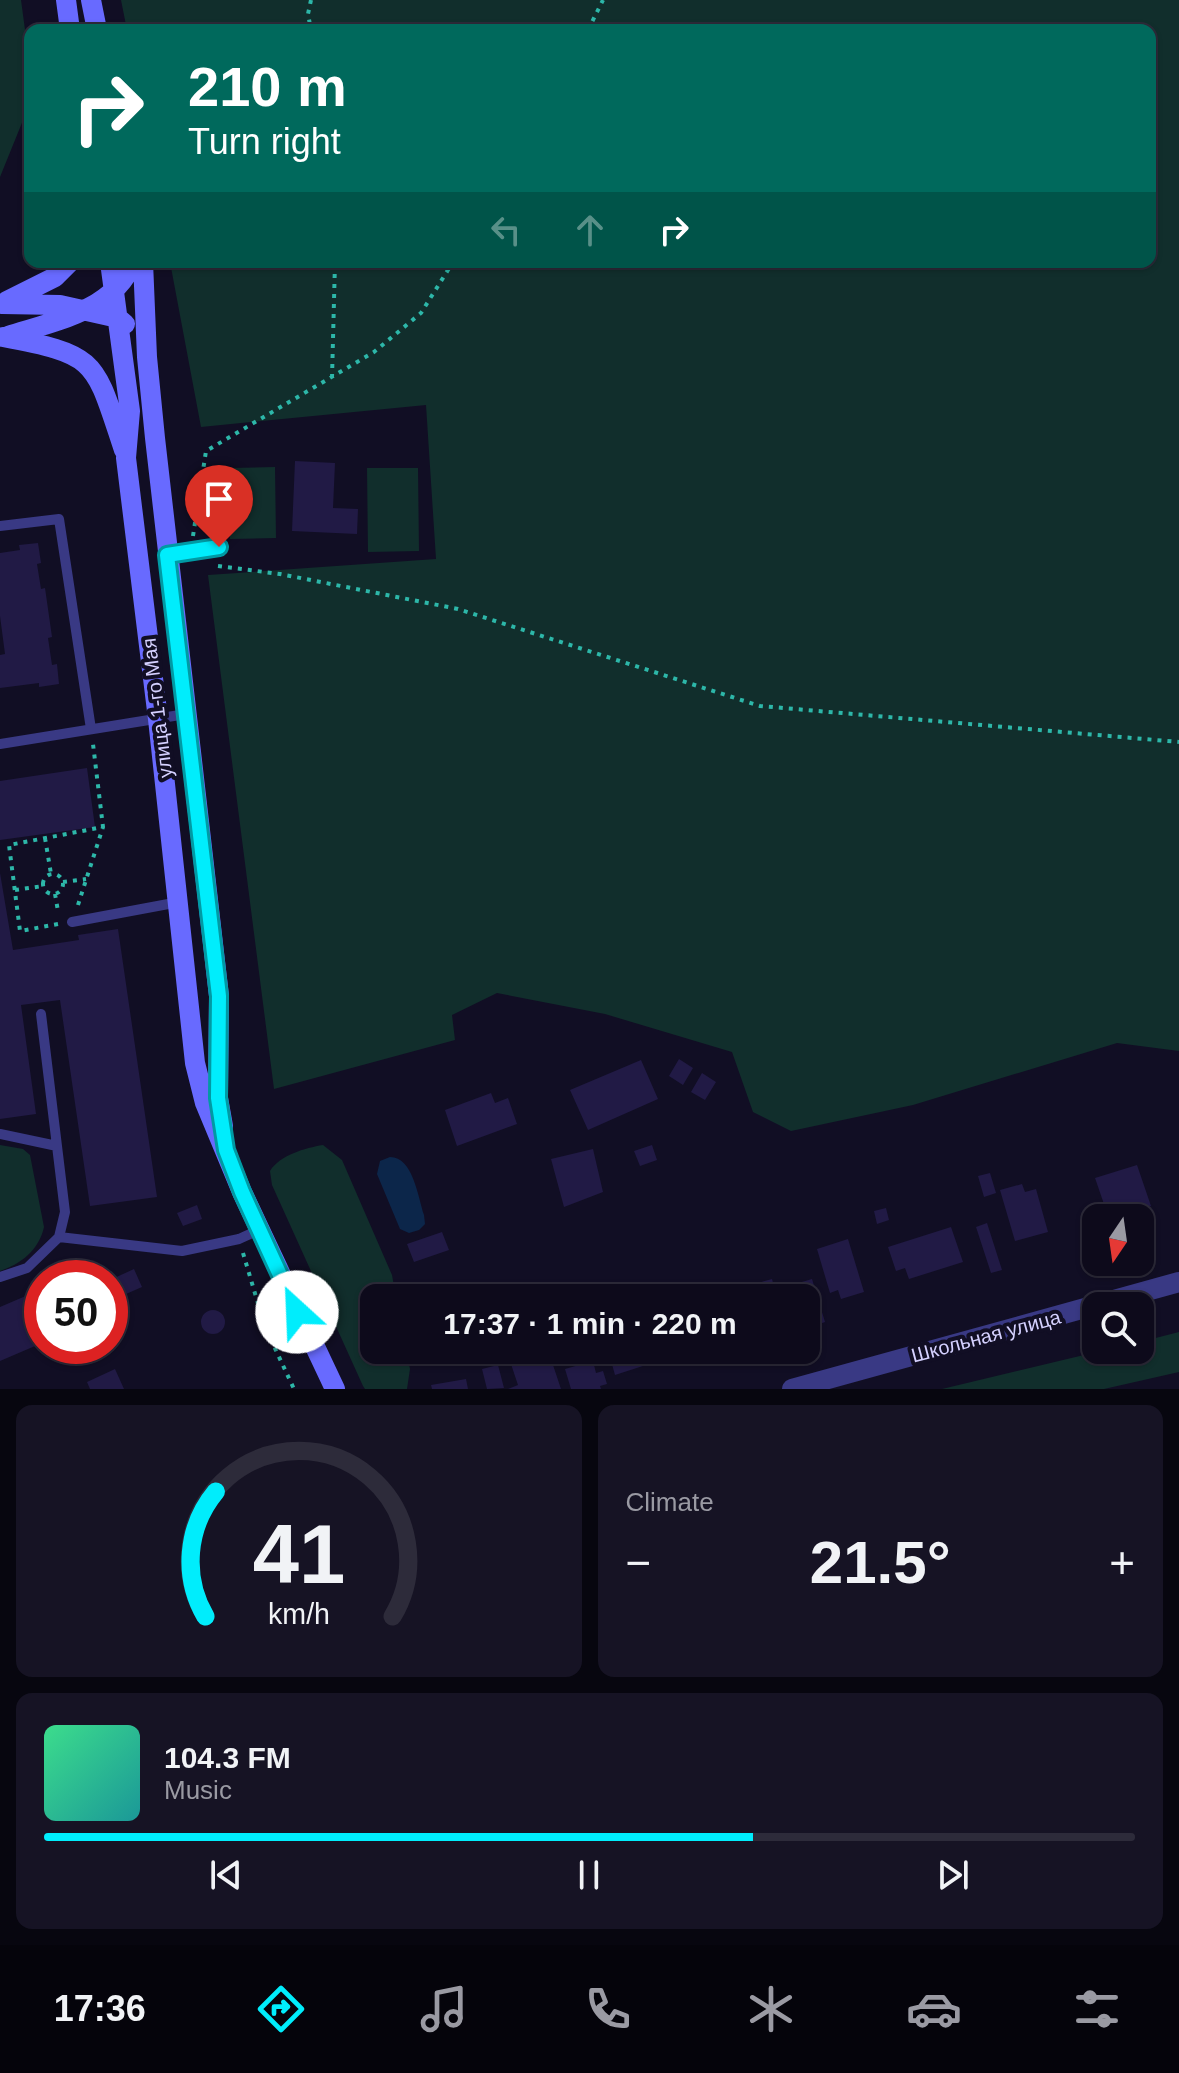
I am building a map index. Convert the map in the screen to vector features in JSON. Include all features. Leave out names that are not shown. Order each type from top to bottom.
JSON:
[{"type":"main road","points":[[66,0],[69,24]]},
{"type":"main road","points":[[91,0],[96,24]]},
{"type":"main road","points":[[1,304],[55,277],[64,268]]},
{"type":"main road","name":"улица 1-го Мая","points":[[111,268],[130,411],[126,458],[195,1063],[205,1103],[259,1230],[335,1389]]},
{"type":"main road","points":[[1,338],[86,310],[114,290],[129,268]]},
{"type":"main road","name":"улица 1-го Мая","points":[[143,268],[147,357],[167,555],[219,996],[218,1098],[226,1150]]},
{"type":"main road","points":[[1,304],[60,305],[118,318],[137,338],[147,357]]},
{"type":"main road","points":[[1,338],[56,348],[82,359],[102,384],[126,458]]},
{"type":"street","name":"Школьная улица","points":[[792,1389],[1179,1282]]},
{"type":"lane","points":[[0,526],[59,519],[91,729]]},
{"type":"lane","points":[[167,555],[219,547]]},
{"type":"lane","points":[[0,744],[186,714]]},
{"type":"lane","points":[[72,922],[179,902]]},
{"type":"lane","points":[[0,1277],[27,1268],[59,1237],[65,1212],[41,1014]]},
{"type":"lane","points":[[0,1134],[57,1146]]},
{"type":"lane","points":[[59,1237],[182,1251],[239,1239],[259,1230]]},
{"type":"path","points":[[310,24],[311,0]]},
{"type":"path","points":[[591,24],[603,0]]},
{"type":"path","points":[[332,378],[335,268]]},
{"type":"path","points":[[449,268],[421,313],[374,352],[206,451],[188,566],[219,566],[280,574],[458,609],[760,706],[1179,742]]},
{"type":"path","points":[[91,729],[103,827],[72,922],[20,931],[9,845],[103,827]]},
{"type":"path","points":[[45,838],[51,874]]},
{"type":"path","points":[[51,874],[59,876],[63,882],[61,890],[55,894],[47,892],[43,886],[45,878],[51,874]]},
{"type":"path","points":[[63,882],[86,879]]},
{"type":"path","points":[[15,890],[43,886]]},
{"type":"green space","points":[[0,0],[21,0],[24,24],[24,118],[0,177]]},
{"type":"green space","points":[[121,0],[1179,0],[1179,1051],[1117,1043],[913,1105],[791,1131],[753,1112],[732,1052],[605,1014],[497,993],[452,1015],[455,1040],[274,1089],[208,575],[436,559],[426,405],[201,427],[171,268],[1156,268],[1156,24],[126,24]]},
{"type":"green space","points":[[275,467],[276,538],[230,539],[229,468]]},
{"type":"green space","points":[[367,468],[418,468],[419,551],[368,552]]},
{"type":"green space","points":[[0,1145],[23,1149],[30,1155],[44,1227],[38,1243],[28,1255],[0,1271]]},
{"type":"green space","points":[[323,1145],[342,1160],[394,1284],[360,1284],[360,1364],[409,1364],[407,1389],[365,1389],[363,1386],[272,1185],[270,1171],[274,1165],[301,1150]]},
{"type":"green space","points":[[1179,1332],[1179,1372],[1104,1389],[942,1389],[1082,1356],[1082,1364],[1154,1364],[1154,1338]]},
{"type":"water","points":[[390,1157],[404,1164],[413,1179],[424,1215],[425,1224],[419,1230],[409,1233],[400,1229],[377,1174],[380,1161]]},
{"type":"building","points":[[295,461],[335,463],[333,508],[358,509],[357,534],[292,531]]},
{"type":"building","points":[[38,543],[41,563],[37,564],[41,589],[45,588],[52,637],[48,638],[52,665],[57,664],[59,684],[0,688],[0,655],[5,654],[0,616],[0,553],[20,550],[19,545]]},
{"type":"building","points":[[87,768],[95,827],[0,840],[0,781]]},
{"type":"building","points":[[0,873],[13,950],[79,940],[78,935],[118,929],[157,1197],[90,1206],[60,1000],[21,1005],[36,1114],[0,1119]]},
{"type":"building","points":[[679,1059],[693,1068],[683,1085],[669,1076]]},
{"type":"building","points":[[641,1060],[658,1099],[588,1130],[570,1090]]},
{"type":"building","points":[[702,1073],[716,1082],[705,1100],[691,1092]]},
{"type":"building","points":[[491,1093],[495,1103],[508,1098],[517,1124],[457,1146],[445,1110]]},
{"type":"building","points":[[652,1145],[657,1160],[640,1166],[634,1151]]},
{"type":"building","points":[[593,1149],[603,1192],[564,1207],[551,1159]]},
{"type":"building","points":[[1137,1165],[1150,1204],[1104,1204],[1095,1178]]},
{"type":"building","points":[[990,1173],[996,1193],[984,1197],[978,1176]]},
{"type":"building","points":[[1022,1184],[1025,1192],[1036,1189],[1048,1232],[1015,1241],[1000,1190]]},
{"type":"building","points":[[197,1205],[202,1219],[183,1226],[177,1213]]},
{"type":"building","points":[[886,1208],[889,1220],[877,1224],[874,1211]]},
{"type":"building","points":[[987,1223],[1002,1270],[991,1273],[976,1227]]},
{"type":"building","points":[[951,1227],[963,1262],[909,1279],[905,1268],[896,1271],[888,1247]]},
{"type":"building","points":[[442,1232],[449,1250],[414,1262],[407,1244]]},
{"type":"building","points":[[848,1239],[864,1292],[841,1299],[838,1290],[830,1293],[817,1249]]},
{"type":"building","points":[[134,1269],[142,1287],[128,1293],[128,1272]]},
{"type":"building","points":[[772,1279],[773,1284],[754,1284]]},
{"type":"building","points":[[812,1279],[814,1284],[795,1284]]},
{"type":"building","points":[[24,1297],[24,1351],[0,1361],[0,1307]]},
{"type":"building","points":[[820,1305],[825,1322],[820,1324]]},
{"type":"building","points":[[213,1310],[222,1313],[225,1322],[222,1331],[213,1334],[204,1331],[201,1322],[204,1313]]},
{"type":"building","points":[[511,1364],[553,1364],[561,1389],[508,1389],[518,1385]]},
{"type":"building","points":[[594,1364],[596,1373],[603,1371],[607,1384],[600,1386],[601,1389],[571,1389],[565,1369]]},
{"type":"building","points":[[612,1364],[646,1364],[646,1365],[615,1375]]},
{"type":"building","points":[[498,1365],[504,1388],[487,1389],[482,1369]]},
{"type":"building","points":[[115,1369],[124,1389],[90,1389],[87,1382]]},
{"type":"building","points":[[466,1379],[468,1389],[432,1389],[431,1385]]},
{"type":"route","points":[[219,547],[167,555],[219,996],[218,1098],[226,1150],[297,1312]]}]
